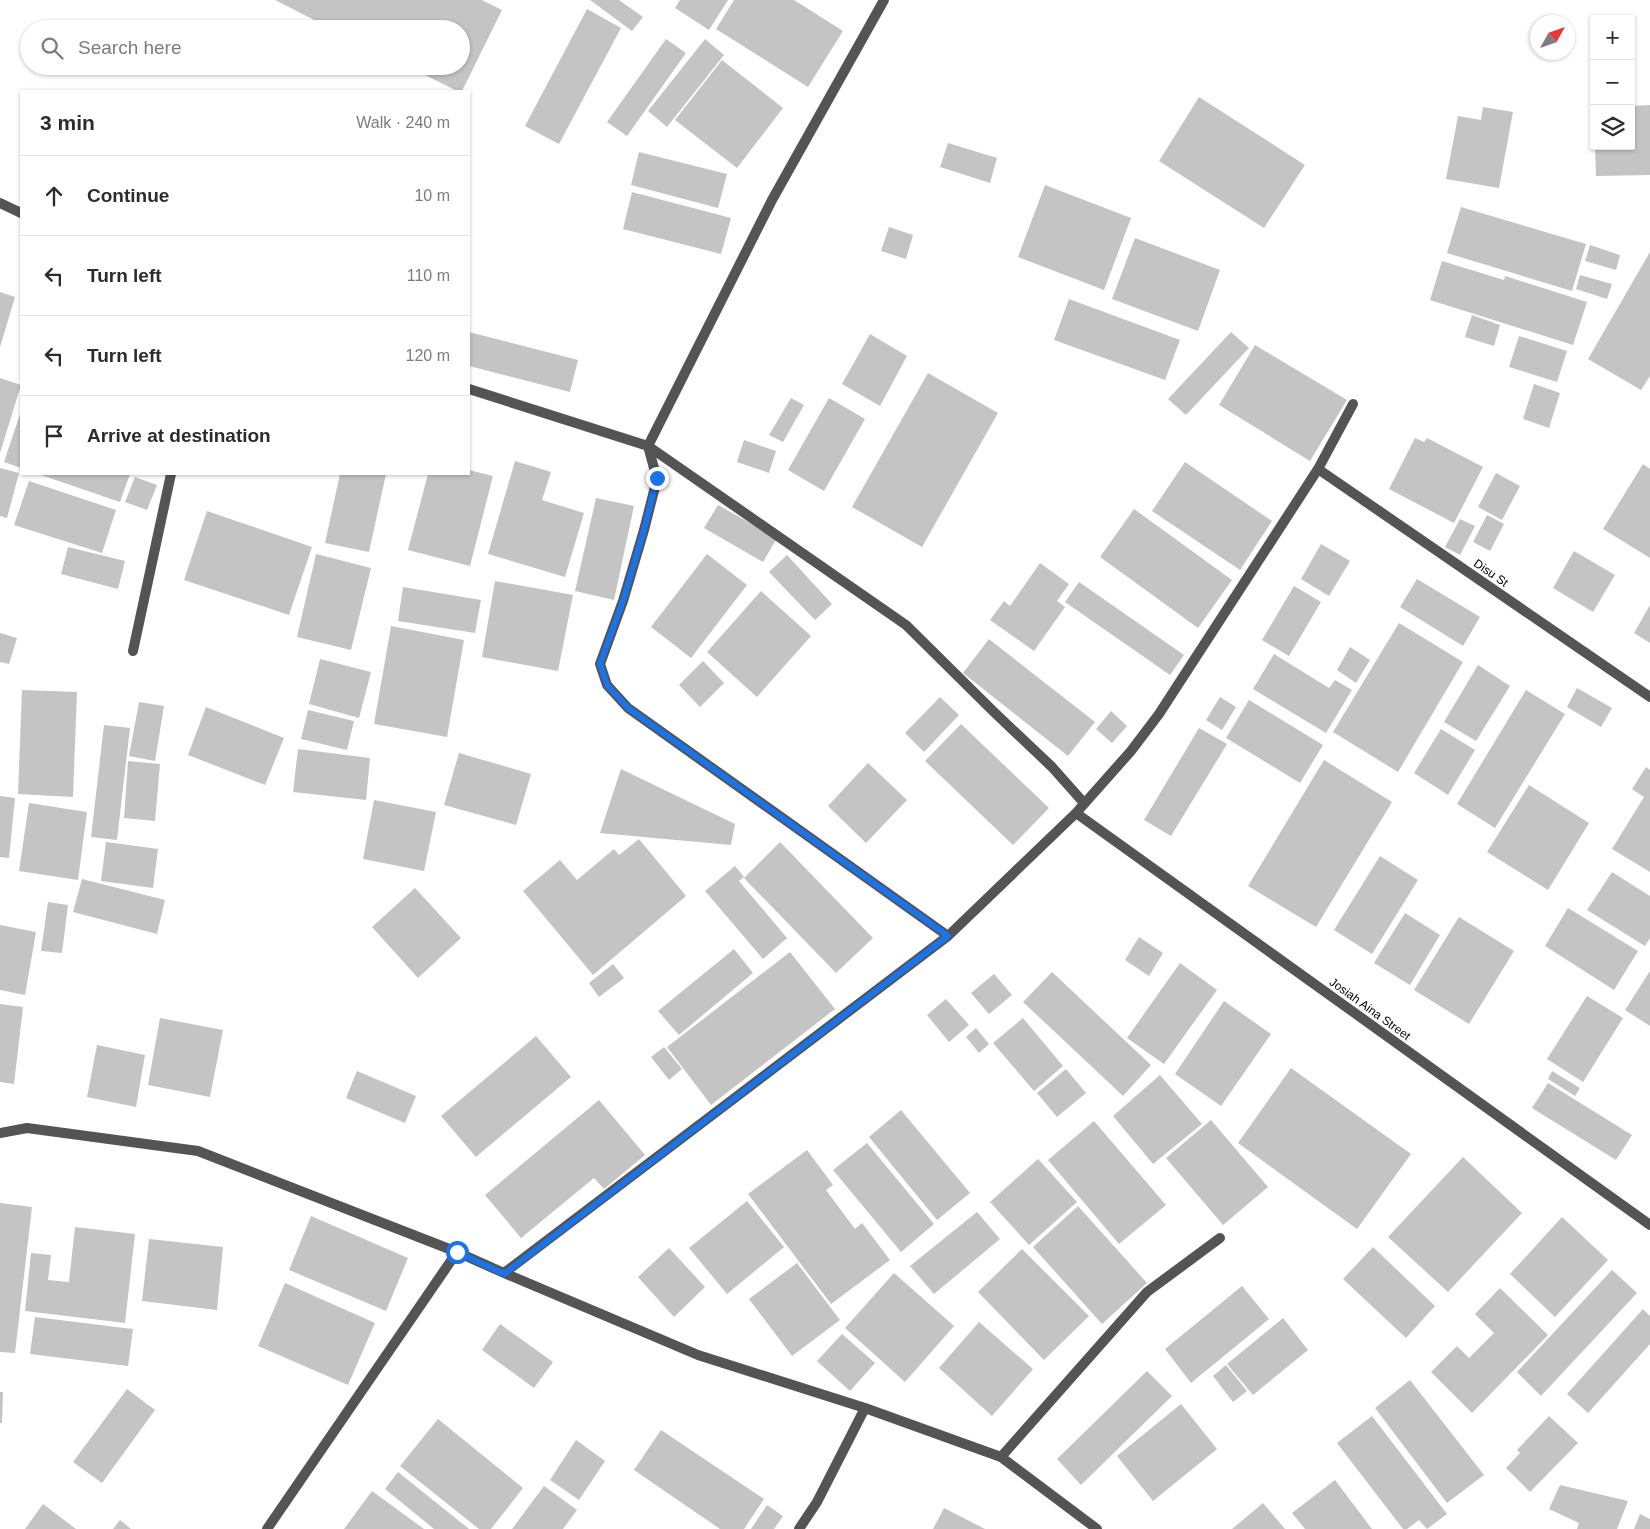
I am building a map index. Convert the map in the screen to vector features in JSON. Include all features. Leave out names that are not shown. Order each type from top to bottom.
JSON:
[{"type":"street","points":[[884,0],[772,200],[648,446],[657,478],[623,601],[600,664],[607,685],[628,708],[948,936]]},
{"type":"street","points":[[0,203],[20,213]]},
{"type":"street","points":[[470,389],[648,446],[906,625],[1052,767],[1084,803]]},
{"type":"street","points":[[504,1274],[948,936],[1076,813],[1131,751],[1159,714],[1318,468],[1353,404]]},
{"type":"street","name":"Disu St","points":[[1318,468],[1650,697]]},
{"type":"street","points":[[133,651],[171,475]]},
{"type":"street","name":"Josiah Aina Street","points":[[1076,813],[1650,1225]]},
{"type":"street","points":[[0,1133],[26,1128],[198,1150],[457,1252],[504,1274],[698,1355],[865,1408],[1001,1457],[1097,1529]]},
{"type":"street","points":[[1001,1457],[1147,1292],[1220,1238]]},
{"type":"street","points":[[267,1529],[457,1252]]},
{"type":"street","points":[[798,1529],[817,1502],[865,1408]]},
{"type":"building","points":[[275,0],[482,0],[502,10],[470,75],[470,20],[314,20]]},
{"type":"building","points":[[590,0],[619,0],[643,17],[632,31]]},
{"type":"building","points":[[680,0],[728,0],[709,30],[675,8]]},
{"type":"building","points":[[734,0],[794,0],[843,31],[808,87],[716,29]]},
{"type":"building","points":[[587,9],[621,28],[559,144],[525,126]]},
{"type":"building","points":[[666,39],[686,53],[627,136],[607,122]]},
{"type":"building","points":[[705,39],[724,55],[667,127],[648,111]]},
{"type":"building","points":[[722,60],[783,108],[737,168],[675,120]]},
{"type":"building","points":[[425,75],[470,75],[462,90],[455,90]]},
{"type":"building","points":[[1199,97],[1305,165],[1264,228],[1159,161]]},
{"type":"building","points":[[1650,105],[1650,175],[1596,176],[1595,150],[1635,150],[1635,106]]},
{"type":"building","points":[[1483,107],[1513,112],[1499,188],[1446,179],[1458,116],[1481,120]]},
{"type":"building","points":[[948,143],[997,158],[990,183],[940,167]]},
{"type":"building","points":[[639,152],[727,174],[718,208],[631,185]]},
{"type":"building","points":[[1045,185],[1131,218],[1104,290],[1018,257]]},
{"type":"building","points":[[632,192],[731,218],[721,254],[623,229]]},
{"type":"building","points":[[1461,207],[1586,244],[1572,291],[1447,253]]},
{"type":"building","points":[[889,227],[913,235],[906,259],[881,251]]},
{"type":"building","points":[[1135,238],[1220,270],[1198,331],[1112,299]]},
{"type":"building","points":[[1590,245],[1620,255],[1616,270],[1585,261]]},
{"type":"building","points":[[1650,252],[1650,376],[1641,390],[1588,359]]},
{"type":"building","points":[[1442,261],[1504,280],[1505,276],[1587,302],[1573,345],[1430,300]]},
{"type":"building","points":[[1580,275],[1612,284],[1607,299],[1576,289]]},
{"type":"building","points":[[0,292],[15,297],[0,347]]},
{"type":"building","points":[[1069,299],[1180,340],[1165,380],[1054,340]]},
{"type":"building","points":[[1472,315],[1500,325],[1494,346],[1465,337]]},
{"type":"building","points":[[470,332],[578,360],[570,392],[470,366]]},
{"type":"building","points":[[1231,332],[1249,348],[1186,415],[1168,399]]},
{"type":"building","points":[[870,334],[907,356],[880,406],[842,384]]},
{"type":"building","points":[[1519,336],[1567,351],[1557,382],[1509,367]]},
{"type":"building","points":[[1255,345],[1347,400],[1310,461],[1219,405]]},
{"type":"building","points":[[928,373],[998,413],[922,547],[852,507]]},
{"type":"building","points":[[0,378],[20,385],[20,388],[0,453]]},
{"type":"building","points":[[1534,384],[1560,393],[1549,428],[1523,419]]},
{"type":"building","points":[[791,398],[804,405],[783,442],[769,435]]},
{"type":"building","points":[[829,398],[865,419],[824,491],[788,470]]},
{"type":"building","points":[[20,414],[20,468],[4,462]]},
{"type":"building","points":[[1415,438],[1424,442],[1427,438],[1483,467],[1454,523],[1389,489]]},
{"type":"building","points":[[744,440],[776,451],[769,473],[737,462]]},
{"type":"building","points":[[515,461],[551,472],[542,500],[584,513],[565,577],[488,554]]},
{"type":"building","points":[[1185,462],[1272,521],[1240,570],[1152,511]]},
{"type":"building","points":[[1643,464],[1650,469],[1650,558],[1603,529]]},
{"type":"building","points":[[0,468],[19,473],[7,518],[0,516]]},
{"type":"building","points":[[470,470],[493,476],[470,566],[408,550],[428,475],[470,475]]},
{"type":"building","points":[[1496,473],[1520,486],[1502,520],[1478,507]]},
{"type":"building","points":[[41,475],[130,475],[120,502]]},
{"type":"building","points":[[340,475],[386,475],[369,552],[325,543]]},
{"type":"building","points":[[135,477],[157,485],[147,510],[125,502]]},
{"type":"building","points":[[29,481],[116,510],[102,553],[14,525]]},
{"type":"building","points":[[596,498],[634,506],[614,600],[575,591]]},
{"type":"building","points":[[718,505],[777,538],[763,562],[704,528]]},
{"type":"building","points":[[1134,509],[1232,580],[1198,628],[1100,557]]},
{"type":"building","points":[[207,511],[312,547],[289,615],[184,580]]},
{"type":"building","points":[[1487,515],[1504,524],[1490,551],[1473,542]]},
{"type":"building","points":[[1460,519],[1475,526],[1460,555],[1445,547]]},
{"type":"building","points":[[1321,544],[1350,561],[1329,596],[1301,579]]},
{"type":"building","points":[[68,547],[125,561],[118,589],[61,574]]},
{"type":"building","points":[[1574,551],[1615,575],[1593,612],[1553,588]]},
{"type":"building","points":[[316,554],[371,568],[351,650],[297,637]]},
{"type":"building","points":[[707,554],[747,585],[691,658],[651,627]]},
{"type":"building","points":[[787,555],[832,604],[815,620],[769,572]]},
{"type":"building","points":[[1040,563],[1069,584],[1057,601],[1065,607],[1034,651],[990,620],[1004,601],[1010,606]]},
{"type":"building","points":[[1417,579],[1480,617],[1463,646],[1400,607]]},
{"type":"building","points":[[495,581],[573,595],[558,671],[482,657]]},
{"type":"building","points":[[1079,582],[1184,655],[1170,675],[1065,602]]},
{"type":"building","points":[[1294,586],[1321,602],[1289,656],[1262,640]]},
{"type":"building","points":[[403,587],[481,600],[475,633],[398,621]]},
{"type":"building","points":[[761,591],[811,636],[757,697],[707,652]]},
{"type":"building","points":[[1650,605],[1650,643],[1634,633]]},
{"type":"building","points":[[1399,623],[1463,662],[1398,772],[1333,732]]},
{"type":"building","points":[[391,626],[464,640],[447,737],[374,724]]},
{"type":"building","points":[[0,633],[17,638],[9,664],[0,662]]},
{"type":"building","points":[[989,639],[1095,722],[1068,756],[963,673]]},
{"type":"building","points":[[1350,647],[1370,660],[1356,683],[1337,670]]},
{"type":"building","points":[[1274,654],[1329,688],[1335,680],[1352,690],[1326,733],[1253,689]]},
{"type":"building","points":[[320,659],[371,672],[359,718],[309,704]]},
{"type":"building","points":[[703,661],[724,683],[700,707],[679,685]]},
{"type":"building","points":[[1478,665],[1510,686],[1476,741],[1444,722]]},
{"type":"building","points":[[1577,688],[1612,708],[1601,727],[1567,707]]},
{"type":"building","points":[[22,690],[77,692],[73,797],[18,794]]},
{"type":"building","points":[[1526,690],[1565,714],[1495,828],[1457,804]]},
{"type":"building","points":[[940,697],[959,715],[924,752],[905,733]]},
{"type":"building","points":[[1220,697],[1236,707],[1222,730],[1206,720]]},
{"type":"building","points":[[1249,700],[1323,745],[1300,783],[1226,738]]},
{"type":"building","points":[[139,702],[164,706],[155,761],[129,756]]},
{"type":"building","points":[[206,707],[284,738],[265,785],[188,755]]},
{"type":"building","points":[[308,710],[354,721],[347,750],[301,739]]},
{"type":"building","points":[[1111,711],[1127,726],[1112,743],[1096,729]]},
{"type":"building","points":[[961,724],[1049,808],[1013,845],[925,761]]},
{"type":"building","points":[[104,725],[130,728],[117,840],[91,837]]},
{"type":"building","points":[[1199,728],[1227,744],[1171,836],[1144,820]]},
{"type":"building","points":[[1441,729],[1475,750],[1448,795],[1414,773]]},
{"type":"building","points":[[298,749],[370,758],[366,800],[293,792]]},
{"type":"building","points":[[459,753],[531,774],[516,825],[444,805]]},
{"type":"building","points":[[1324,760],[1392,802],[1316,927],[1248,886]]},
{"type":"building","points":[[128,761],[160,764],[155,821],[124,818]]},
{"type":"building","points":[[868,763],[907,800],[866,843],[828,806]]},
{"type":"building","points":[[1646,767],[1650,770],[1650,872],[1612,849],[1644,797],[1632,789]]},
{"type":"building","points":[[621,769],[735,824],[731,845],[600,833]]},
{"type":"building","points":[[1529,785],[1589,823],[1548,890],[1487,852]]},
{"type":"building","points":[[0,796],[15,798],[9,858],[0,857]]},
{"type":"building","points":[[374,800],[436,812],[424,871],[363,859]]},
{"type":"building","points":[[29,803],[87,812],[78,880],[19,871]]},
{"type":"building","points":[[639,839],[686,896],[593,975],[523,891],[560,860],[577,880],[614,849],[619,855]]},
{"type":"building","points":[[106,842],[158,849],[153,888],[101,881]]},
{"type":"building","points":[[780,842],[873,938],[836,973],[744,878]]},
{"type":"building","points":[[1380,856],[1418,880],[1372,954],[1334,930]]},
{"type":"building","points":[[735,866],[744,877],[739,881],[787,938],[763,959],[705,891]]},
{"type":"building","points":[[1612,872],[1650,896],[1650,938],[1645,946],[1587,910]]},
{"type":"building","points":[[82,879],[165,900],[157,934],[73,912]]},
{"type":"building","points":[[415,888],[461,938],[418,978],[372,927]]},
{"type":"building","points":[[48,902],[68,905],[62,953],[41,951]]},
{"type":"building","points":[[1568,908],[1638,951],[1614,990],[1545,946]]},
{"type":"building","points":[[1405,913],[1440,935],[1410,985],[1374,963]]},
{"type":"building","points":[[1459,917],[1514,951],[1469,1024],[1414,990]]},
{"type":"building","points":[[0,925],[36,932],[25,995],[0,990]]},
{"type":"building","points":[[1139,937],[1163,953],[1149,976],[1125,960]]},
{"type":"building","points":[[734,949],[753,973],[679,1035],[658,1011]]},
{"type":"building","points":[[790,952],[835,1009],[711,1105],[667,1047]]},
{"type":"building","points":[[1180,963],[1217,990],[1164,1064],[1127,1038]]},
{"type":"building","points":[[613,964],[624,978],[599,997],[589,983]]},
{"type":"building","points":[[1650,971],[1650,1026],[1625,1010]]},
{"type":"building","points":[[1052,972],[1151,1065],[1123,1096],[1023,1002]]},
{"type":"building","points":[[994,974],[1012,995],[989,1014],[971,993]]},
{"type":"building","points":[[1587,996],[1623,1018],[1583,1082],[1547,1059]]},
{"type":"building","points":[[946,999],[969,1025],[949,1042],[927,1015]]},
{"type":"building","points":[[1224,1001],[1271,1034],[1221,1106],[1175,1074]]},
{"type":"building","points":[[0,1004],[23,1007],[14,1084],[0,1082]]},
{"type":"building","points":[[160,1018],[223,1030],[210,1097],[148,1085]]},
{"type":"building","points":[[1023,1018],[1063,1066],[1034,1091],[993,1043]]},
{"type":"building","points":[[976,1028],[989,1044],[979,1053],[966,1037]]},
{"type":"building","points":[[536,1036],[571,1077],[476,1157],[441,1116]]},
{"type":"building","points":[[97,1045],[145,1055],[136,1107],[87,1097]]},
{"type":"building","points":[[664,1047],[682,1069],[669,1080],[651,1057]]},
{"type":"building","points":[[1291,1068],[1411,1154],[1357,1229],[1238,1143]]},
{"type":"building","points":[[1066,1069],[1086,1093],[1057,1117],[1037,1093]]},
{"type":"building","points":[[357,1071],[416,1096],[405,1123],[346,1098]]},
{"type":"building","points":[[1552,1071],[1580,1088],[1575,1096],[1548,1079]]},
{"type":"building","points":[[1160,1075],[1202,1124],[1153,1164],[1113,1116]]},
{"type":"building","points":[[1548,1083],[1632,1135],[1616,1160],[1532,1108]]},
{"type":"building","points":[[599,1100],[645,1155],[604,1189],[594,1178],[521,1238],[485,1195]]},
{"type":"building","points":[[901,1110],[970,1193],[937,1220],[869,1137]]},
{"type":"building","points":[[1211,1120],[1268,1187],[1223,1225],[1166,1158]]},
{"type":"building","points":[[1094,1121],[1166,1205],[1119,1244],[1048,1160]]},
{"type":"building","points":[[867,1143],[934,1224],[901,1252],[833,1170]]},
{"type":"building","points":[[807,1150],[833,1185],[826,1190],[855,1229],[862,1223],[890,1260],[831,1304],[748,1194]]},
{"type":"building","points":[[1463,1157],[1522,1213],[1448,1292],[1388,1237]]},
{"type":"building","points":[[1038,1159],[1077,1202],[1029,1245],[990,1202]]},
{"type":"building","points":[[747,1201],[784,1247],[727,1294],[689,1248]]},
{"type":"building","points":[[0,1203],[32,1207],[15,1353],[0,1352]]},
{"type":"building","points":[[1078,1206],[1147,1283],[1102,1324],[1033,1247]]},
{"type":"building","points":[[977,1212],[1000,1239],[934,1294],[910,1266]]},
{"type":"building","points":[[311,1216],[408,1258],[386,1311],[289,1270]]},
{"type":"building","points":[[1562,1217],[1608,1260],[1555,1317],[1510,1274]]},
{"type":"building","points":[[75,1227],[135,1234],[125,1323],[25,1311],[31,1253],[51,1255],[48,1280],[69,1282]]},
{"type":"building","points":[[149,1239],[223,1247],[217,1310],[142,1301]]},
{"type":"building","points":[[1373,1247],[1435,1306],[1406,1338],[1343,1279]]},
{"type":"building","points":[[669,1248],[705,1287],[674,1317],[638,1277]]},
{"type":"building","points":[[1022,1249],[1089,1316],[1044,1360],[978,1292]]},
{"type":"building","points":[[797,1263],[840,1320],[792,1356],[749,1299]]},
{"type":"building","points":[[1612,1270],[1637,1293],[1541,1396],[1517,1372]]},
{"type":"building","points":[[894,1273],[954,1326],[905,1382],[845,1328]]},
{"type":"building","points":[[285,1283],[375,1323],[348,1385],[258,1346]]},
{"type":"building","points":[[1242,1286],[1269,1319],[1191,1383],[1165,1349]]},
{"type":"building","points":[[1500,1288],[1548,1335],[1472,1413],[1431,1372],[1457,1346],[1469,1358],[1494,1333],[1475,1314]]},
{"type":"building","points":[[1643,1309],[1650,1316],[1650,1344],[1588,1413],[1567,1394]]},
{"type":"building","points":[[35,1317],[133,1329],[128,1366],[30,1354]]},
{"type":"building","points":[[1283,1318],[1308,1350],[1253,1395],[1227,1364]]},
{"type":"building","points":[[979,1322],[1033,1369],[992,1416],[939,1368]]},
{"type":"building","points":[[500,1324],[553,1362],[534,1388],[482,1350]]},
{"type":"building","points":[[842,1334],[875,1363],[850,1391],[817,1361]]},
{"type":"building","points":[[1226,1365],[1247,1391],[1233,1402],[1213,1376]]},
{"type":"building","points":[[1147,1371],[1172,1396],[1081,1485],[1057,1459]]},
{"type":"building","points":[[1410,1380],[1484,1475],[1447,1503],[1375,1408]]},
{"type":"building","points":[[127,1389],[155,1410],[102,1483],[73,1462]]},
{"type":"building","points":[[0,1392],[3,1392],[2,1423],[0,1423]]},
{"type":"building","points":[[1181,1404],[1217,1449],[1153,1501],[1117,1456]]},
{"type":"building","points":[[1372,1416],[1447,1514],[1427,1529],[1419,1520],[1407,1529],[1403,1529],[1337,1443]]},
{"type":"building","points":[[1549,1416],[1578,1443],[1530,1492],[1506,1468],[1520,1453],[1517,1450]]},
{"type":"building","points":[[438,1419],[523,1488],[491,1529],[479,1529],[400,1466]]},
{"type":"building","points":[[661,1430],[764,1499],[744,1529],[720,1529],[634,1470]]},
{"type":"building","points":[[576,1440],[605,1461],[579,1500],[550,1480]]},
{"type":"building","points":[[398,1472],[469,1529],[434,1529],[385,1489]]},
{"type":"building","points":[[1335,1480],[1372,1529],[1305,1529],[1292,1513]]},
{"type":"building","points":[[1560,1485],[1628,1501],[1617,1529],[1577,1529],[1579,1523],[1549,1509]]},
{"type":"building","points":[[544,1486],[577,1510],[563,1529],[512,1529]]},
{"type":"building","points":[[372,1491],[424,1529],[344,1529]]},
{"type":"building","points":[[1263,1503],[1285,1529],[1232,1529]]},
{"type":"building","points":[[43,1504],[76,1529],[25,1529]]},
{"type":"building","points":[[767,1505],[783,1516],[774,1529],[751,1529]]},
{"type":"building","points":[[944,1508],[985,1529],[933,1529]]},
{"type":"building","points":[[1640,1514],[1650,1519],[1650,1529],[1634,1529]]},
{"type":"building","points":[[120,1520],[131,1529],[113,1529]]},
{"type":"route","points":[[457,1252],[504,1274],[948,936],[628,708],[607,685],[600,664],[623,601],[657,478]]}]
